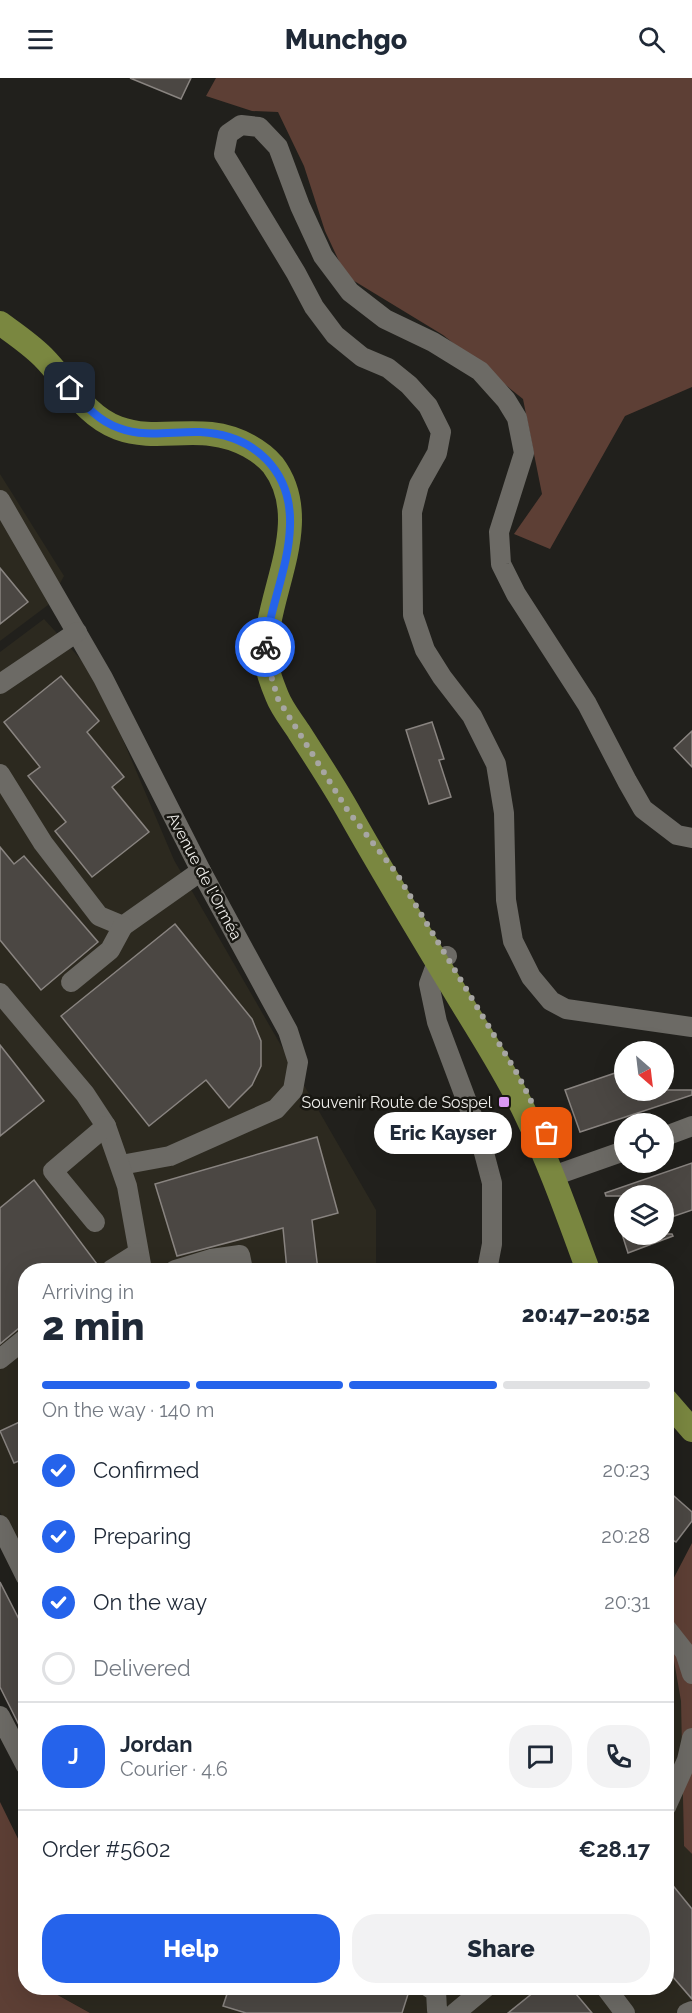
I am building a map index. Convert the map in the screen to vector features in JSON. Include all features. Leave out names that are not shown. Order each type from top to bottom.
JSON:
[{"type":"main road","points":[[0,323],[30,344],[80,399],[102,420],[117,428],[149,434],[202,432],[221,435],[242,442],[272,463],[286,492],[290,509],[288,549],[272,610],[265,655],[278,699],[348,811],[387,881],[442,959],[559,1174],[599,1263]]},
{"type":"main road","points":[[559,1174],[586,1263]]},
{"type":"main road","points":[[674,1409],[692,1430]]},
{"type":"main road","points":[[674,1427],[692,1447]]},
{"type":"street","points":[[692,838],[677,835],[643,809],[587,704],[516,594],[501,564],[499,532],[524,453],[517,418],[506,400],[480,371],[433,342],[385,319],[350,292],[323,256],[300,206],[278,147],[259,128],[241,125],[228,134],[224,154],[314,307],[334,334],[362,357],[388,368],[409,385],[428,406],[441,432],[437,453],[419,485],[412,512],[413,615],[425,650],[442,677],[472,716],[496,764],[504,813],[506,900],[513,941],[531,977],[551,1001],[566,1008],[692,1027]]},
{"type":"street","name":"Avenue de l'Orméa","points":[[0,500],[103,678],[201,871],[288,1031],[298,1062],[293,1090],[276,1109],[170,1156],[122,1165]]},
{"type":"street","points":[[0,684],[76,632]]},
{"type":"street","points":[[0,774],[43,843],[99,916],[123,927]]},
{"type":"street","points":[[71,982],[110,950],[123,927],[201,871]]},
{"type":"street","points":[[442,959],[429,984],[437,1022],[479,1134],[492,1183],[492,1244],[488,1263]]},
{"type":"street","points":[[0,993],[85,1094],[106,1126],[122,1165],[140,1262]]},
{"type":"street","points":[[95,1222],[53,1171],[106,1126]]},
{"type":"street","points":[[674,1133],[692,1126]]},
{"type":"street","points":[[559,1174],[614,1155]]},
{"type":"street","points":[[198,1263],[240,1255],[242,1263]]},
{"type":"street","points":[[0,1359],[18,1344]]},
{"type":"street","points":[[0,1525],[18,1561]]},
{"type":"street","points":[[674,1640],[685,1652],[692,1674]]},
{"type":"street","points":[[0,1716],[18,1751]]},
{"type":"street","points":[[674,1789],[687,1760],[692,1738]]},
{"type":"street","points":[[436,1995],[437,2010],[440,2013]]},
{"type":"street","points":[[455,2013],[476,1995]]},
{"type":"street","points":[[612,1995],[626,2013]]},
{"type":"street","points":[[687,2013],[692,2011]]},
{"type":"shaded area","points":[[216,78],[692,78],[692,387],[625,416],[550,549],[514,534],[542,494],[523,399],[443,335],[346,276],[325,231],[304,166],[278,112],[252,111],[206,96]]},
{"type":"shaded area","points":[[0,474],[64,576],[48,605],[0,641]]},
{"type":"shaded area","points":[[44,619],[85,664],[112,714],[174,860],[376,1210],[376,1263],[18,1263],[18,1549],[0,1512],[0,652]]},
{"type":"shaded area","points":[[692,1543],[692,1854],[684,1846],[681,1701],[674,1661],[674,1578]]},
{"type":"shaded area","points":[[675,1661],[682,1701],[684,1846],[692,1854],[692,2013],[90,2013],[58,1995],[674,1995]]},
{"type":"shaded area","points":[[0,1802],[18,1839],[18,1995],[58,1995],[90,2013],[0,2013]]},
{"type":"building","points":[[130,78],[191,78],[181,99]]},
{"type":"building","points":[[0,568],[28,602],[0,624]]},
{"type":"building","points":[[61,676],[99,721],[87,732],[124,777],[112,787],[149,832],[92,877],[55,831],[66,822],[28,776],[40,767],[4,722]]},
{"type":"building","points":[[432,722],[444,759],[439,760],[451,797],[429,804],[406,730]]},
{"type":"building","points":[[692,731],[692,767],[674,748]]},
{"type":"building","points":[[0,847],[14,864],[24,856],[98,942],[41,990],[0,940]]},
{"type":"building","points":[[175,924],[252,1019],[261,1041],[261,1066],[252,1085],[229,1108],[206,1080],[149,1126],[61,1016]]},
{"type":"building","points":[[0,1045],[44,1101],[0,1136]]},
{"type":"building","points":[[614,1073],[614,1101],[674,1101],[638,1113],[614,1113],[614,1121],[580,1132],[565,1090]]},
{"type":"building","points":[[674,1090],[692,1090],[692,1095],[674,1101]]},
{"type":"building","points":[[317,1137],[338,1213],[312,1220],[317,1263],[286,1263],[283,1228],[177,1256],[155,1184]]},
{"type":"building","points":[[692,1163],[692,1210],[674,1216],[674,1185],[628,1185],[663,1173],[674,1173],[674,1169]]},
{"type":"building","points":[[34,1180],[96,1263],[18,1263],[18,1329],[0,1344],[0,1208]]},
{"type":"building","points":[[614,1190],[614,1196],[606,1196],[605,1193]]},
{"type":"building","points":[[625,1245],[649,1245],[628,1253]]},
{"type":"building","points":[[18,1423],[18,1461],[14,1463],[0,1431]]},
{"type":"building","points":[[674,1496],[692,1512],[692,1521],[676,1542],[674,1541]]},
{"type":"building","points":[[0,1582],[18,1617],[18,1723],[0,1687]]},
{"type":"building","points":[[674,1887],[692,1909],[692,1999],[674,1978]]},
{"type":"building","points":[[227,1995],[408,1995],[402,2013],[246,2013],[223,2006]]},
{"type":"building","points":[[530,1995],[577,1995],[592,2013],[508,2013]]},
{"type":"way so far","points":[[265,647],[265,655],[278,699],[348,811],[397,874],[518,1075],[547,1133]]},
{"type":"place","name":"Souvenir Route de Sospel","points":[[504,1102]]},
{"type":"place","name":"Eric Kayser","points":[[547,1133]]},
{"type":"route","points":[[70,388],[91,411],[117,428],[149,434],[202,432],[221,435],[242,442],[272,463],[286,492],[290,509],[290,528],[288,549],[265,647]]}]
